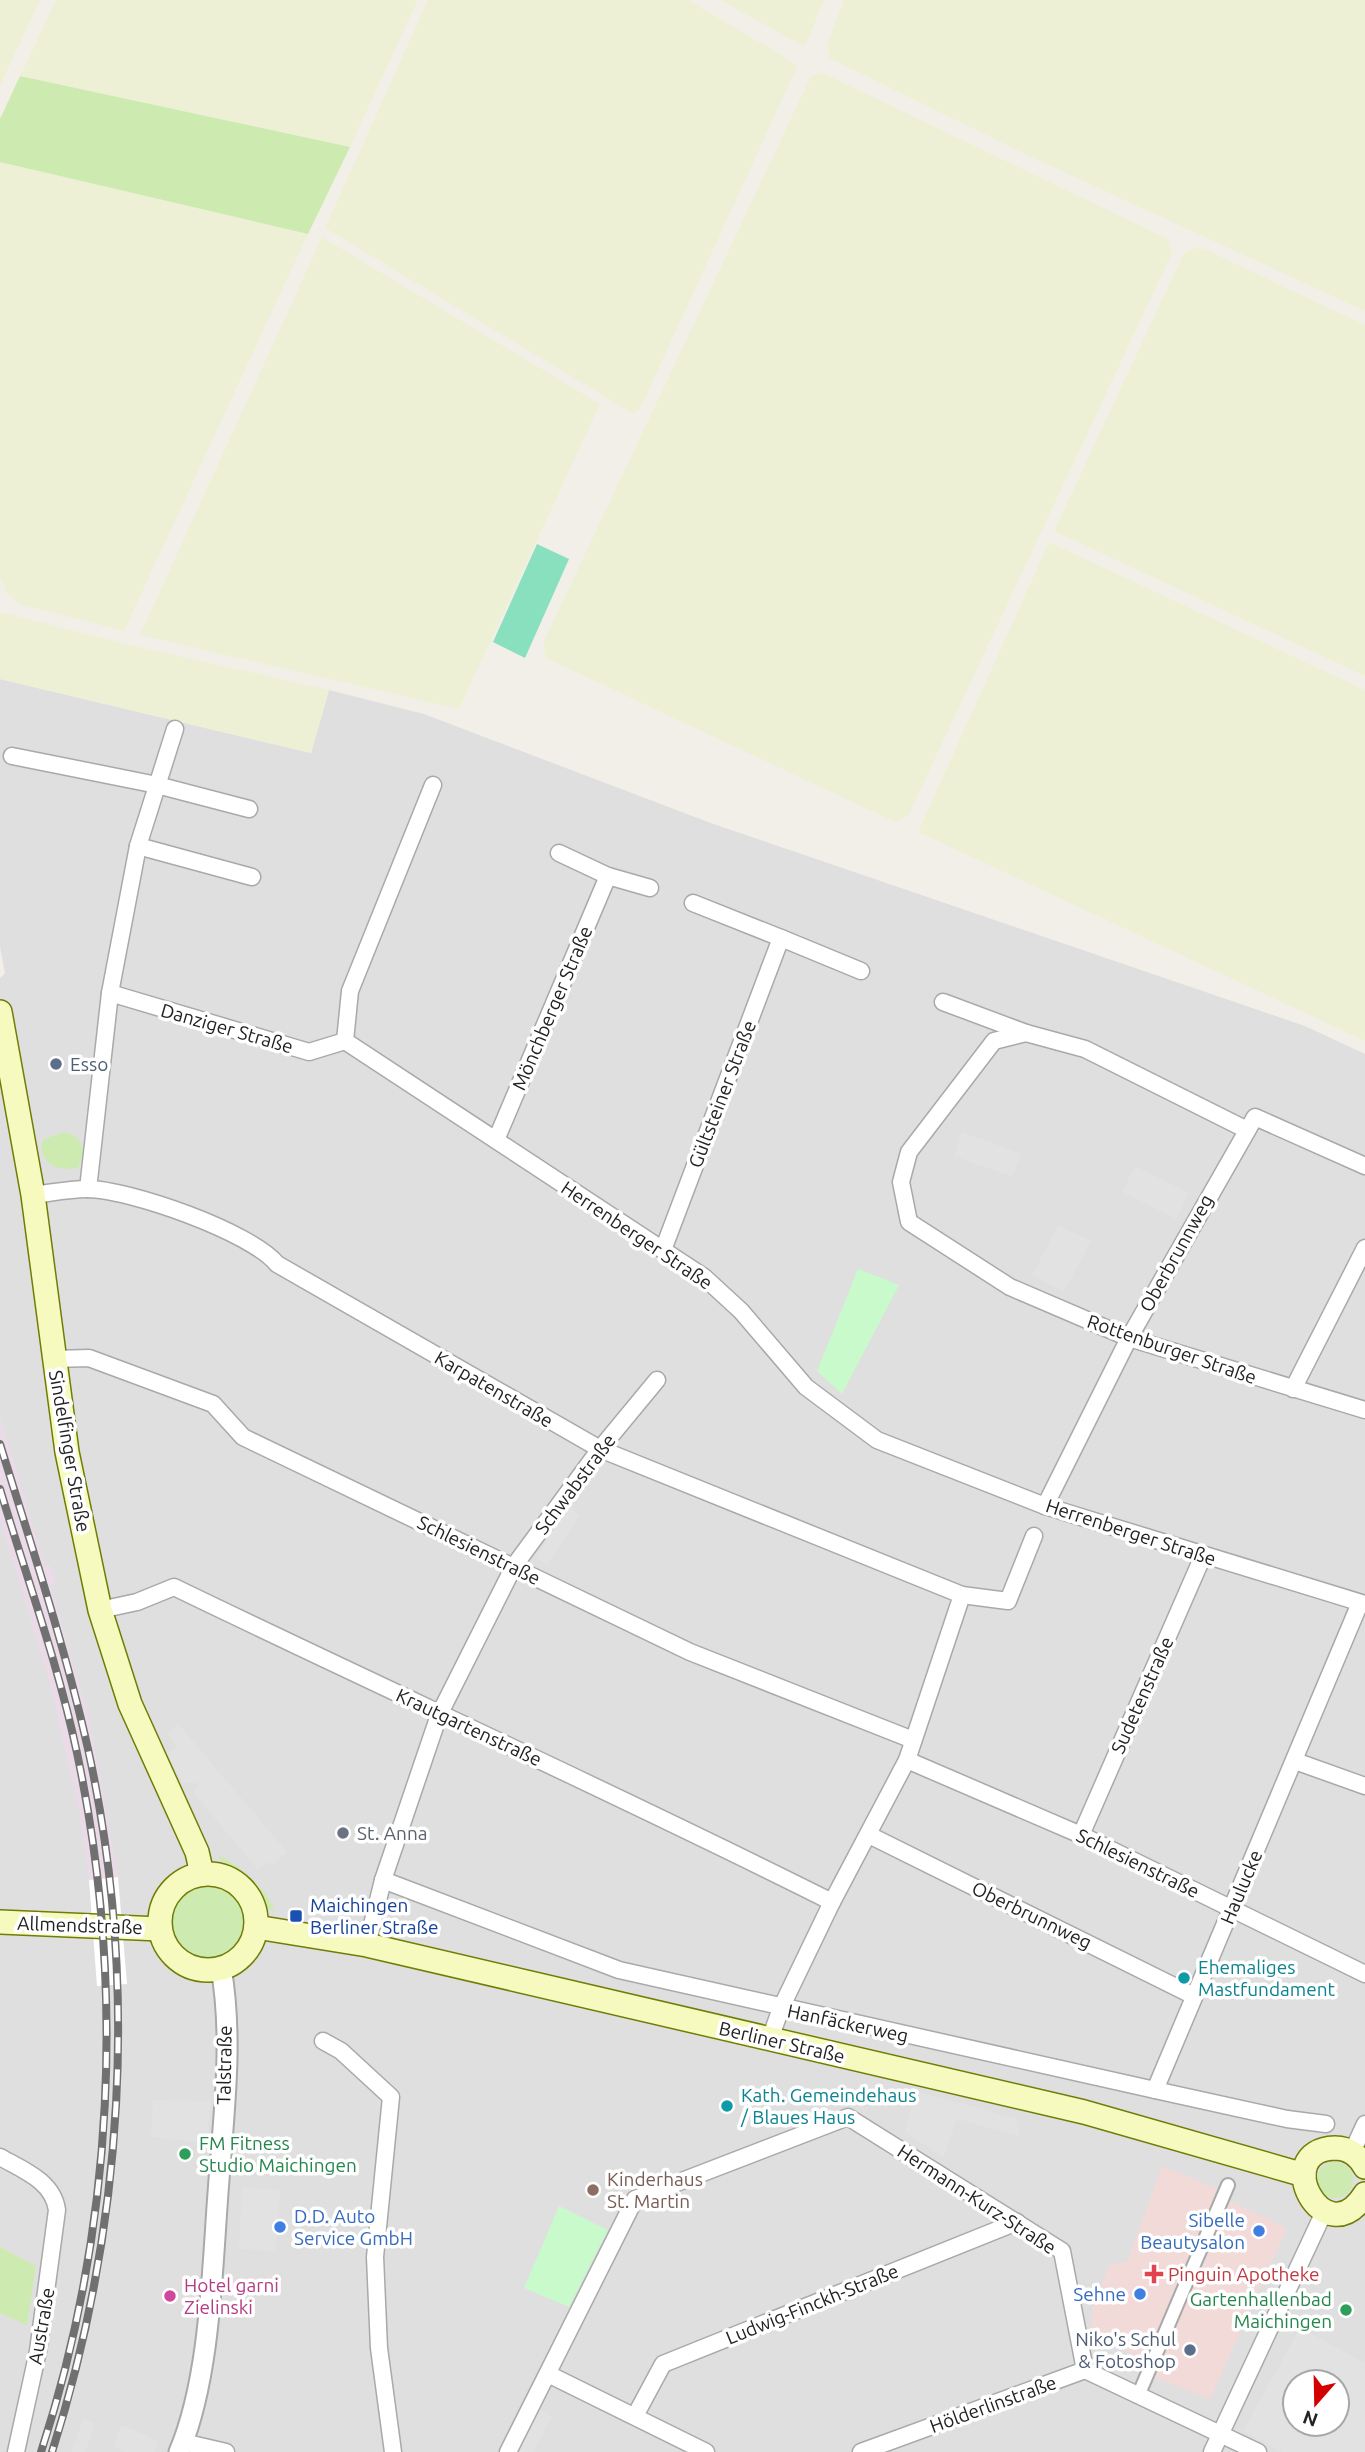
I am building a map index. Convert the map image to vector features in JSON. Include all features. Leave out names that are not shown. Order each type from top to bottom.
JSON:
[{"type":"main road","name":"Sindelfinger Straße","points":[[0,1012],[33,1195],[67,1452],[100,1610],[130,1704],[197,1852],[202,1874]]},
{"type":"main road","points":[[202,1874],[230,1879],[242,1887],[256,1913],[256,1927],[253,1938],[241,1957],[221,1968],[194,1968],[171,1953],[160,1928],[163,1903],[178,1883],[202,1874]]},
{"type":"main road","name":"Allmendstraße","points":[[0,1922],[160,1928]]},
{"type":"main road","name":"Berliner Straße","points":[[256,1927],[367,1945],[1084,2112],[1304,2175]]},
{"type":"main road","points":[[1358,2160],[1332,2148],[1322,2151],[1307,2165],[1304,2175],[1306,2192],[1325,2210],[1334,2212],[1353,2207],[1365,2194]]},
{"type":"street","points":[[88,1189],[110,993],[138,846],[175,729]]},
{"type":"street","points":[[12,756],[157,785],[249,809]]},
{"type":"street","points":[[345,1041],[350,991],[433,785]]},
{"type":"street","points":[[138,846],[251,877]]},
{"type":"street","points":[[559,853],[608,876],[650,888]]},
{"type":"street","name":"Mönchberger Straße","points":[[496,1140],[608,876]]},
{"type":"street","points":[[693,903],[861,971]]},
{"type":"street","name":"Gültsteiner Straße","points":[[663,1250],[781,938]]},
{"type":"street","name":"Danziger Straße","points":[[110,993],[309,1052],[345,1041]]},
{"type":"street","points":[[943,1003],[1026,1033],[1086,1049],[1250,1123],[1365,1166]]},
{"type":"street","name":"Rottenburger Straße","points":[[1026,1033],[994,1041],[909,1152],[901,1182],[909,1222],[1010,1287],[1129,1338],[1365,1410]]},
{"type":"street","name":"Herrenberger Straße","points":[[345,1041],[704,1277],[741,1311],[806,1387],[877,1440],[1045,1506],[1363,1604]]},
{"type":"street","name":"Oberbrunnweg","points":[[1045,1506],[1129,1338],[1250,1123]]},
{"type":"street","name":"Karpatenstraße","points":[[33,1195],[88,1189],[141,1198],[198,1219],[267,1252],[277,1264],[600,1449],[962,1595]]},
{"type":"street","points":[[1293,1389],[1365,1248]]},
{"type":"street","name":"Schlesienstraße","points":[[54,1359],[89,1358],[213,1404],[243,1437],[690,1652],[913,1740]]},
{"type":"street","name":"Schwabstraße","points":[[367,1945],[383,1881],[439,1714],[514,1566],[600,1449],[657,1380]]},
{"type":"street","points":[[770,2039],[781,2008],[832,1902],[907,1760],[962,1595],[1008,1601],[1034,1536]]},
{"type":"street","name":"Sudetenstraße","points":[[1081,1835],[1203,1556]]},
{"type":"street","name":"Krautgartenstraße","points":[[100,1610],[137,1602],[174,1587],[439,1714],[637,1804],[832,1902]]},
{"type":"street","name":"Haulucke","points":[[1155,2090],[1363,1604]]},
{"type":"street","name":"Schlesienstraße","points":[[907,1760],[1081,1835],[1365,1974]]},
{"type":"street","points":[[1295,1761],[1365,1786]]},
{"type":"street","name":"Oberbrunnweg","points":[[869,1835],[1194,1996]]},
{"type":"street","name":"Hanfäckerweg","points":[[383,1881],[619,1970],[1287,2119],[1325,2124]]},
{"type":"street","name":"Talstraße","points":[[181,2447],[197,2388],[211,2284],[225,2095],[225,1990],[221,1968]]},
{"type":"street","points":[[323,2041],[341,2051],[391,2097],[375,2257],[379,2348],[393,2452]]},
{"type":"street","name":"Hermann-Kurz-Straße","points":[[508,2452],[635,2199],[848,2117],[1062,2251],[1085,2370]]},
{"type":"street","points":[[1358,2160],[1365,2124]]},
{"type":"street","name":"Austraße","points":[[0,2157],[43,2183],[56,2200],[51,2269],[16,2452]]},
{"type":"street","points":[[1138,2396],[1228,2185]]},
{"type":"street","points":[[1212,2452],[1325,2210]]},
{"type":"street","name":"Ludwig-Finckh-Straße","points":[[635,2416],[663,2364],[1017,2222]]},
{"type":"street","points":[[1085,2370],[1258,2452]]},
{"type":"street","name":"Hölderlinstraße","points":[[861,2452],[1085,2370]]},
{"type":"street","points":[[548,2374],[706,2452]]},
{"type":"street","points":[[181,2447],[226,2452]]},
{"type":"shaded area","points":[[0,679],[311,753],[329,690],[424,714],[708,822],[1305,1026],[1365,1054],[1365,2452],[0,2452],[0,978],[5,973],[0,947]]},
{"type":"shaded area","points":[[962,1132],[1022,1154],[1013,1177],[954,1156]]},
{"type":"shaded area","points":[[1135,1166],[1189,1193],[1176,1219],[1122,1192]]},
{"type":"shaded area","points":[[1058,1225],[1091,1241],[1064,1292],[1032,1275]]},
{"type":"shaded area","points":[[0,1416],[45,1566],[50,1565],[56,1582],[50,1585],[90,1722],[118,1877],[89,1880],[79,1810],[48,1676],[0,1519]]},
{"type":"shaded area","points":[[569,1507],[580,1515],[547,1565],[536,1558]]},
{"type":"shaded area","points":[[178,1724],[287,1852],[273,1866],[268,1862],[258,1870],[193,1792],[198,1786],[197,1783],[183,1783],[166,1753],[178,1747],[167,1733]]},
{"type":"shaded area","points":[[916,2091],[1017,2119],[1019,2136],[957,2119],[943,2157],[905,2132]]},
{"type":"shaded area","points":[[153,2100],[211,2101],[206,2143],[151,2137]]},
{"type":"shaded area","points":[[1162,2166],[1217,2189],[1214,2194],[1287,2228],[1210,2399],[1139,2371],[1143,2359],[1090,2334],[1092,2309],[1110,2264],[1127,2262]]},
{"type":"shaded area","points":[[242,2188],[280,2190],[276,2251],[239,2249]]},
{"type":"shaded area","points":[[1300,2328],[1365,2363],[1365,2452],[1282,2452],[1243,2431]]},
{"type":"shaded area","points":[[539,2409],[552,2416],[534,2452],[517,2452]]},
{"type":"shaded area","points":[[83,2419],[95,2423],[85,2452],[71,2452]]},
{"type":"shaded area","points":[[121,2425],[159,2441],[154,2452],[125,2452],[113,2446]]},
{"type":"green space","points":[[0,0],[40,0],[0,86]]},
{"type":"green space","points":[[56,0],[418,0],[350,147],[20,76]]},
{"type":"green space","points":[[428,0],[688,0],[785,57],[797,67],[640,409],[632,413],[325,228]]},
{"type":"green space","points":[[720,0],[824,0],[805,47]]},
{"type":"green space","points":[[844,0],[1365,0],[1365,311],[1029,156],[829,58],[828,41]]},
{"type":"green space","points":[[821,72],[1168,239],[1172,253],[908,816],[895,822],[546,658],[543,643],[811,76]]},
{"type":"green space","points":[[20,76],[350,147],[308,234],[0,162],[0,119]]},
{"type":"green space","points":[[0,162],[308,234],[124,631],[19,604],[6,592],[0,575]]},
{"type":"green space","points":[[322,237],[600,404],[459,709],[140,635]]},
{"type":"green space","points":[[1194,248],[1204,249],[1365,325],[1365,676],[1054,531],[1184,253]]},
{"type":"green space","points":[[1049,542],[1365,690],[1365,1041],[918,832]]},
{"type":"green space","points":[[537,544],[569,559],[525,658],[493,642]]},
{"type":"green space","points":[[0,612],[130,645],[329,690],[311,753],[0,679]]},
{"type":"green space","points":[[65,1132],[76,1138],[82,1146],[78,1168],[59,1168],[45,1159],[41,1146],[44,1139]]},
{"type":"green space","points":[[858,1269],[899,1285],[842,1394],[817,1371]]},
{"type":"green space","points":[[216,1855],[233,1863],[251,1879],[267,1896],[274,1912],[266,1908],[251,1888]]},
{"type":"green space","points":[[208,1885],[222,1888],[234,1896],[242,1908],[245,1922],[242,1936],[234,1948],[222,1956],[208,1959],[194,1956],[182,1948],[174,1936],[171,1922],[174,1908],[182,1896],[194,1888]]},
{"type":"green space","points":[[1335,2162],[1348,2167],[1353,2180],[1348,2193],[1335,2198],[1322,2193],[1317,2180],[1322,2167]]},
{"type":"green space","points":[[559,2206],[608,2230],[569,2307],[524,2288]]},
{"type":"green space","points":[[0,2247],[36,2266],[27,2325],[0,2313]]},
{"type":"pier","points":[[118,1877],[127,1984],[97,1986],[89,1880]]},
{"type":"railway","points":[[0,1444],[79,1710],[104,1837],[114,1925],[118,2014],[116,2103],[108,2191],[95,2279],[76,2366],[52,2452]]},
{"type":"railway","points":[[0,1489],[51,1653],[77,1753],[93,1840],[102,1928],[106,2017],[105,2105],[97,2193],[84,2281],[66,2367],[41,2452]]},
{"type":"place","name":"Esso","points":[[56,1064]]},
{"type":"place","name":"St. Anna","points":[[343,1833]]},
{"type":"place","name":"Maichingen Berliner Straße","points":[[296,1916]]},
{"type":"place","name":"Ehemaliges Mastfundament","points":[[1184,1978]]},
{"type":"place","name":"Kath. Gemeindehaus / Blaues Haus","points":[[727,2106]]},
{"type":"place","name":"FM Fitness Studio Maichingen","points":[[185,2154]]},
{"type":"place","name":"Kinderhaus St. Martin","points":[[593,2190]]},
{"type":"place","name":"D.D. Auto Service GmbH","points":[[280,2227]]},
{"type":"place","name":"Sibelle Beautysalon","points":[[1259,2231]]},
{"type":"place","name":"Pinguin Apotheke","points":[[1154,2274]]},
{"type":"place","name":"Sehne","points":[[1140,2294]]},
{"type":"place","name":"Hotel garni Zielinski","points":[[170,2296]]},
{"type":"place","name":"Gartenhallenbad Maichingen","points":[[1346,2310]]},
{"type":"place","name":"Niko's Schul & Fotoshop","points":[[1190,2350]]}]
